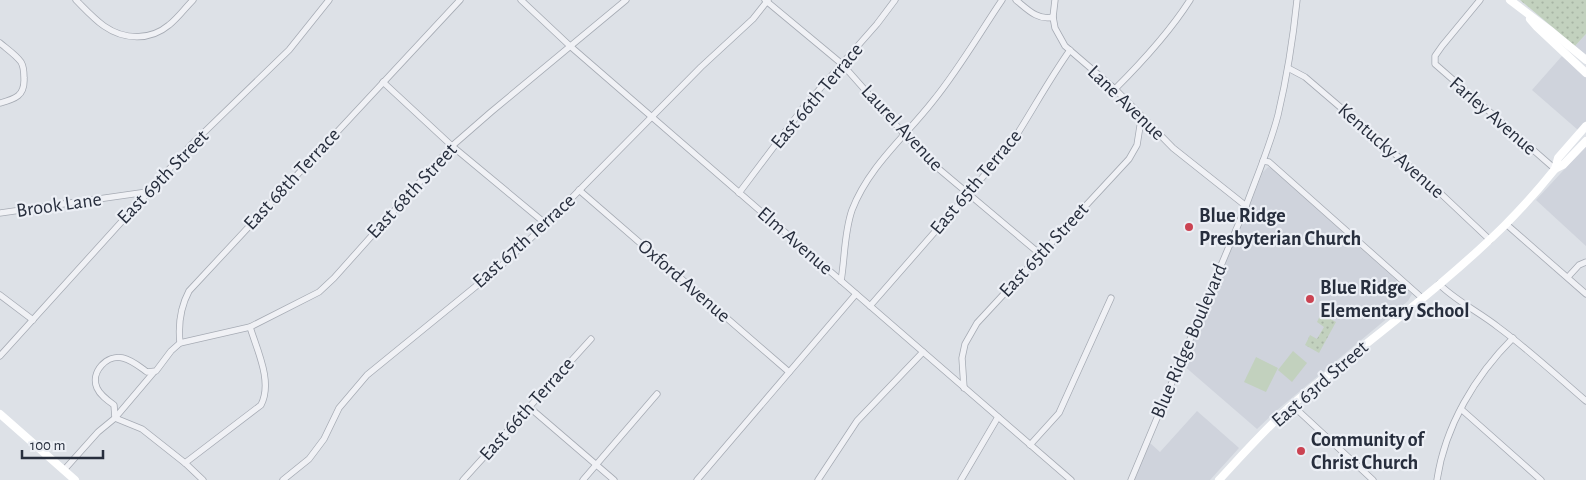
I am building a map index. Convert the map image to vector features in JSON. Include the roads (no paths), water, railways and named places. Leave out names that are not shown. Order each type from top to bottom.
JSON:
[{"type":"main road","points":[[1510,0],[1586,60]]},
{"type":"main road","points":[[1523,11],[1536,28],[1586,73]]},
{"type":"main road","name":"East 63rd Street","points":[[1555,169],[1558,158],[1586,126]]},
{"type":"main road","name":"East 63rd Street","points":[[1219,480],[1292,405],[1490,240],[1555,169],[1563,165],[1586,141]]},
{"type":"main road","points":[[0,415],[75,480]]},
{"type":"street","points":[[76,0],[103,26],[128,36],[150,35],[170,24],[193,0]]},
{"type":"street","name":"East 69th Street","points":[[0,356],[191,145],[289,50],[329,0]]},
{"type":"street","name":"East 68th Terrace","points":[[180,343],[180,315],[184,300],[189,291],[460,0]]},
{"type":"street","name":"Elm Avenue","points":[[521,0],[570,46],[1071,480]]},
{"type":"street","name":"East 68th Street","points":[[180,343],[250,327],[319,292],[334,278],[452,146],[626,0]]},
{"type":"street","name":"Laurel Avenue","points":[[767,0],[842,64],[933,164],[1040,254]]},
{"type":"street","name":"East 67th Terrace","points":[[283,480],[309,459],[324,439],[339,408],[367,375],[502,265],[546,224],[701,67],[752,19],[767,0]]},
{"type":"street","name":"East 66th Terrace","points":[[739,193],[803,108],[877,24],[895,0]]},
{"type":"street","points":[[842,282],[846,232],[852,211],[871,172],[933,102],[1002,0]]},
{"type":"street","points":[[1016,0],[1036,16],[1047,19],[1053,17],[1055,0]]},
{"type":"street","points":[[1115,89],[1163,38],[1190,0]]},
{"type":"street","name":"Blue Ridge Boulevard","points":[[1131,480],[1263,161],[1278,116],[1288,68],[1297,0]]},
{"type":"street","name":"Farley Avenue","points":[[1480,0],[1435,56],[1434,60],[1437,68],[1555,169]]},
{"type":"street","name":"Lane Avenue","points":[[1053,17],[1059,37],[1070,50],[1115,89],[1173,148],[1246,206]]},
{"type":"street","points":[[0,43],[20,61],[23,66],[25,83],[22,93],[18,98],[0,103]]},
{"type":"street","name":"East 65th Terrace","points":[[870,306],[1009,147],[1070,50]]},
{"type":"street","name":"Kentucky Avenue","points":[[1288,68],[1297,71],[1312,83],[1437,190],[1490,240]]},
{"type":"street","points":[[383,82],[452,146],[546,224]]},
{"type":"street","name":"East 65th Street","points":[[964,388],[962,358],[970,334],[977,323],[1129,159],[1137,145],[1140,126],[1145,120]]},
{"type":"street","points":[[1263,161],[1269,162],[1422,298]]},
{"type":"street","name":"Oxford Avenue","points":[[579,190],[789,372]]},
{"type":"street","name":"Brook Lane","points":[[0,213],[147,192]]},
{"type":"street","points":[[1506,224],[1586,294]]},
{"type":"street","points":[[1568,278],[1579,265],[1586,262]]},
{"type":"street","points":[[1439,284],[1451,296],[1488,319],[1513,338],[1586,402]]},
{"type":"street","points":[[697,480],[856,294]]},
{"type":"street","points":[[0,295],[33,320]]},
{"type":"street","points":[[1030,445],[1059,413],[1111,298]]},
{"type":"street","points":[[185,463],[261,405],[266,396],[265,382],[250,327]]},
{"type":"street","points":[[1437,480],[1445,447],[1461,409],[1483,372],[1513,338]]},
{"type":"street","name":"East 66th Terrace","points":[[463,480],[591,339]]},
{"type":"street","points":[[64,470],[98,432],[115,418],[170,351],[180,343]]},
{"type":"street","points":[[818,480],[857,422],[923,352]]},
{"type":"street","points":[[115,418],[114,405],[100,394],[95,382],[96,374],[102,364],[111,358],[122,358],[129,360],[147,372],[154,372]]},
{"type":"street","points":[[583,480],[657,394]]},
{"type":"street","points":[[1292,405],[1373,480]]},
{"type":"street","points":[[529,407],[614,480]]},
{"type":"street","points":[[1461,409],[1541,480]]},
{"type":"street","points":[[961,480],[998,417]]},
{"type":"street","points":[[115,418],[142,429],[203,480]]},
{"type":"place","name":"Blue Ridge Presbyterian Church","points":[[1189,227]]},
{"type":"place","name":"Blue Ridge Elementary School","points":[[1310,299]]},
{"type":"place","name":"Community of Christ Church","points":[[1301,451]]}]
